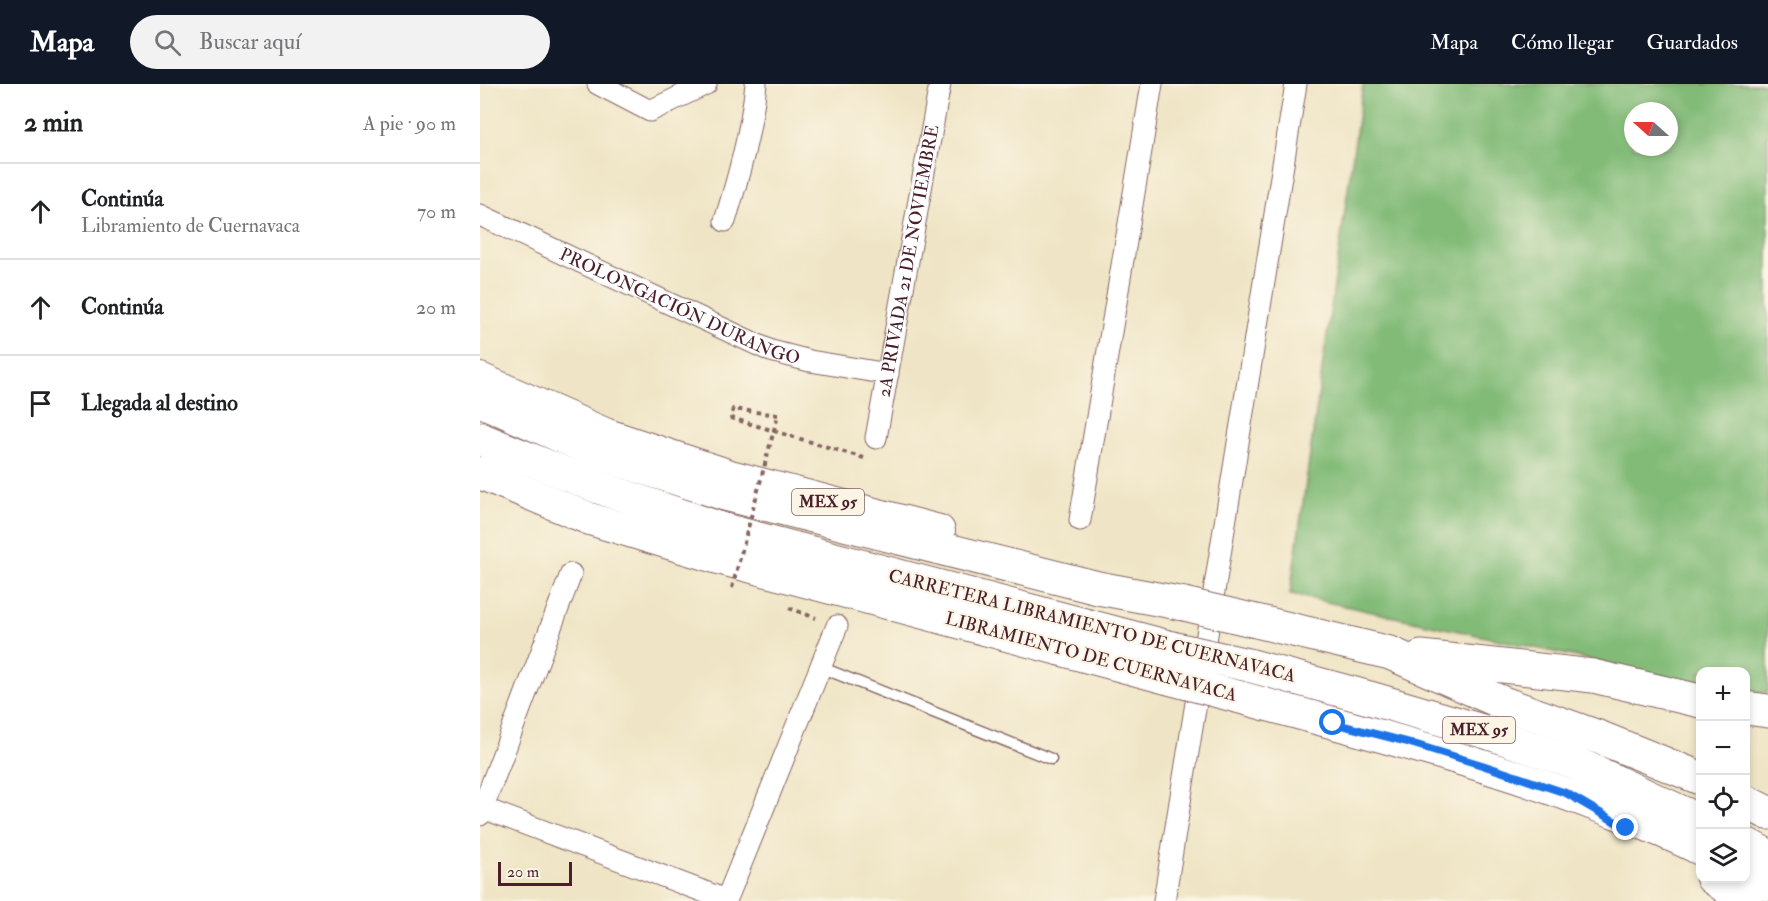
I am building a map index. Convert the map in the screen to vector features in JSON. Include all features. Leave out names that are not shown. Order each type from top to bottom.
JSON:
[{"type":"highway","name":"MEX 95","points":[[480,400],[601,454],[725,494],[1098,588],[1184,604],[1390,653],[1503,703],[1601,738],[1696,776]]},
{"type":"highway","name":"CARRETERA LIBRAMIENTO DE CUERNAVACA","points":[[480,439],[598,487],[724,530],[1169,663],[1248,665],[1457,724],[1578,764],[1696,819]]},
{"type":"highway","points":[[1390,653],[1593,676],[1696,700]]},
{"type":"highway","points":[[1750,709],[1768,711]]},
{"type":"highway","points":[[1750,804],[1768,813]]},
{"type":"highway","points":[[1750,846],[1768,856]]},
{"type":"main road","name":"MEX 95","points":[[480,379],[607,435],[730,476],[1102,574],[1184,604]]},
{"type":"main road","name":"LIBRAMIENTO DE CUERNAVACA","points":[[480,473],[590,519],[715,558],[1169,663],[1239,697],[1482,765],[1566,793],[1696,846]]},
{"type":"main road","points":[[1566,793],[1696,868]]},
{"type":"main road","points":[[1750,874],[1768,885]]},
{"type":"main road","points":[[1718,883],[1746,901]]},
{"type":"street","points":[[598,84],[650,111],[706,84]]},
{"type":"street","points":[[725,220],[741,170],[753,115],[756,84]]},
{"type":"street","name":"2A PRIVADA 21 DE NOVIEMBRE","points":[[876,438],[940,84]]},
{"type":"street","points":[[1080,520],[1152,84]]},
{"type":"street","points":[[1164,901],[1296,84]]},
{"type":"street","name":"PROLONGACIÓN DURANGO","points":[[480,215],[771,351],[810,361],[888,374]]},
{"type":"street","points":[[571,574],[481,810],[726,901],[837,626]]},
{"type":"lane","points":[[820,667],[1051,759]]},
{"type":"path","points":[[732,588],[778,415],[733,409],[731,418],[871,460],[876,438]]},
{"type":"path","points":[[782,605],[837,626]]},
{"type":"green space","points":[[1363,84],[1768,84],[1768,693],[1750,693],[1750,667],[1696,667],[1696,683],[1290,594]]},
{"type":"route","points":[[1333,723],[1407,742],[1566,793],[1626,828]]}]
